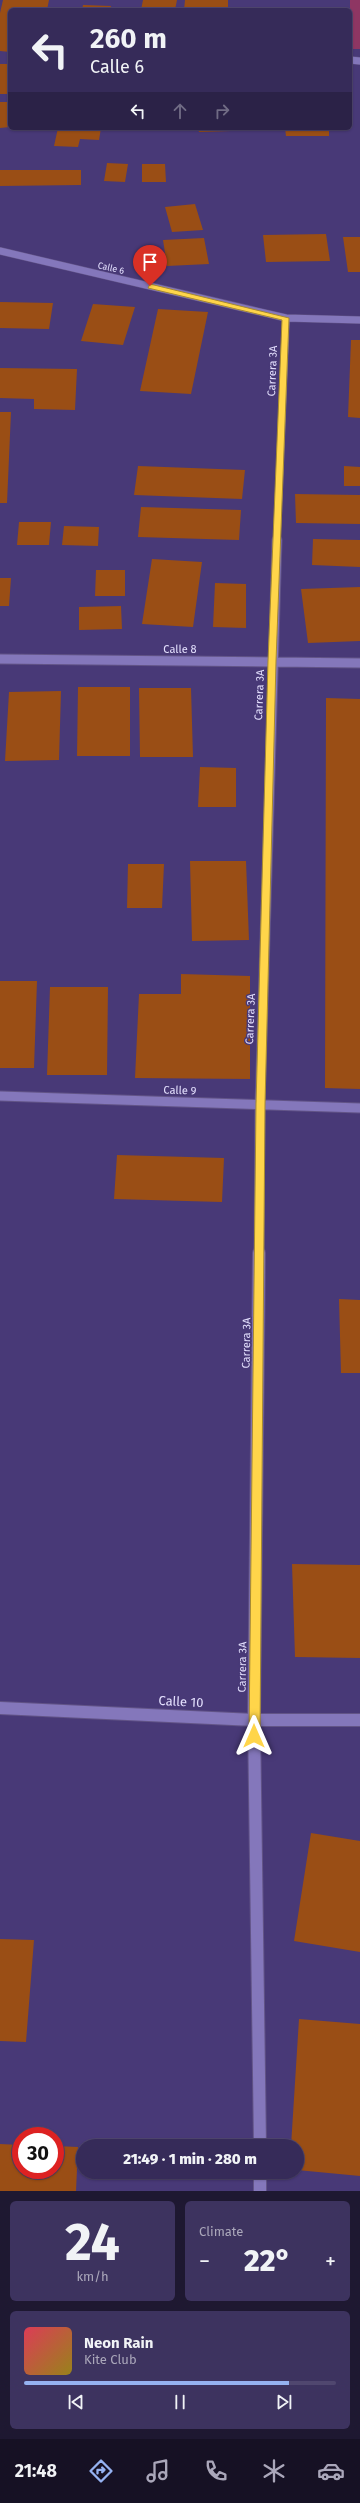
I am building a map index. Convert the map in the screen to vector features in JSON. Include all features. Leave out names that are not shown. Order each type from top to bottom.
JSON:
[{"type":"street","name":"Calle 6","points":[[0,251],[286,318],[360,320]]},
{"type":"street","name":"Carrera 3A","points":[[260,2139],[254,1720],[260,1104],[272,661],[286,318]]},
{"type":"street","name":"Calle 8","points":[[0,659],[360,663]]},
{"type":"street","name":"Calle 9","points":[[0,1096],[360,1108]]},
{"type":"street","name":"Calle 10","points":[[0,1708],[254,1720],[360,1720]]},
{"type":"street","points":[[260,2179],[260,2191]]},
{"type":"shaded area","points":[[350,0],[360,0],[360,49],[352,49],[352,8],[350,8]]},
{"type":"building","points":[[3,0],[49,0],[47,8],[8,8],[8,52],[0,51],[0,13]]},
{"type":"building","points":[[143,0],[177,0],[175,8],[141,8]]},
{"type":"building","points":[[185,0],[228,0],[228,8],[184,8]]},
{"type":"building","points":[[83,5],[111,6],[110,8],[82,8]]},
{"type":"building","points":[[0,64],[8,64],[8,94],[0,94]]},
{"type":"building","points":[[0,102],[8,102],[8,127],[0,128]]},
{"type":"building","points":[[58,130],[101,130],[99,140],[80,139],[78,147],[54,146]]},
{"type":"building","points":[[198,130],[231,131],[199,132]]},
{"type":"building","points":[[285,130],[329,130],[329,136],[286,136]]},
{"type":"building","points":[[107,163],[128,164],[125,182],[104,181]]},
{"type":"building","points":[[142,164],[165,164],[166,182],[142,182]]},
{"type":"building","points":[[0,170],[81,170],[81,185],[0,186]]},
{"type":"building","points":[[195,204],[203,230],[172,232],[165,207]]},
{"type":"building","points":[[326,234],[330,261],[266,262],[263,235]]},
{"type":"building","points":[[343,237],[360,237],[360,272],[348,272]]},
{"type":"building","points":[[204,238],[209,264],[167,266],[163,240]]},
{"type":"building","points":[[0,302],[53,303],[49,329],[0,328]]},
{"type":"building","points":[[93,304],[135,307],[123,345],[81,341]]},
{"type":"building","points":[[158,309],[208,312],[191,394],[140,391]]},
{"type":"building","points":[[351,340],[360,340],[360,418],[348,417]]},
{"type":"building","points":[[0,368],[77,369],[75,410],[34,409],[34,399],[0,398]]},
{"type":"building","points":[[0,412],[11,412],[7,503],[0,503]]},
{"type":"building","points":[[138,466],[245,470],[242,499],[134,495]]},
{"type":"building","points":[[344,466],[360,467],[360,486],[344,486]]},
{"type":"building","points":[[295,494],[360,495],[360,524],[296,523]]},
{"type":"building","points":[[141,507],[241,510],[239,540],[138,537]]},
{"type":"building","points":[[19,522],[51,522],[49,545],[17,545]]},
{"type":"building","points":[[64,526],[99,527],[98,546],[62,545]]},
{"type":"building","points":[[313,539],[360,540],[360,567],[312,565]]},
{"type":"building","points":[[152,559],[202,562],[193,627],[142,624]]},
{"type":"building","points":[[96,570],[125,570],[125,596],[95,596]]},
{"type":"building","points":[[0,578],[11,578],[9,606],[0,606]]},
{"type":"building","points":[[215,583],[246,584],[246,628],[213,627]]},
{"type":"building","points":[[360,587],[360,641],[308,643],[301,589]]},
{"type":"building","points":[[121,606],[122,629],[79,630],[79,607]]},
{"type":"building","points":[[78,687],[130,687],[130,756],[77,756]]},
{"type":"building","points":[[139,688],[191,688],[193,757],[140,757]]},
{"type":"building","points":[[61,691],[59,760],[5,761],[9,692]]},
{"type":"building","points":[[326,698],[360,699],[360,1089],[325,1088]]},
{"type":"building","points":[[200,767],[236,768],[236,807],[198,807]]},
{"type":"building","points":[[190,861],[246,861],[249,940],[192,941]]},
{"type":"building","points":[[128,864],[164,864],[162,908],[127,908]]},
{"type":"building","points":[[181,974],[250,976],[250,1079],[135,1078],[139,994],[181,994]]},
{"type":"building","points":[[0,981],[37,981],[34,1068],[0,1068]]},
{"type":"building","points":[[50,987],[108,987],[107,1075],[47,1075]]},
{"type":"building","points":[[117,1155],[224,1158],[222,1202],[114,1199]]},
{"type":"building","points":[[339,1299],[360,1300],[360,1373],[341,1373]]},
{"type":"building","points":[[292,1564],[360,1565],[360,1658],[295,1657]]},
{"type":"building","points":[[311,1833],[360,1841],[360,1952],[294,1941]]},
{"type":"building","points":[[0,1939],[34,1940],[26,2042],[0,2041]]},
{"type":"building","points":[[299,2019],[360,2024],[360,2176],[304,2171],[304,2139],[291,2139]]},
{"type":"building","points":[[0,2144],[12,2145],[12,2179],[64,2179],[64,2146],[76,2147],[76,2191],[0,2191]]},
{"type":"route","points":[[150,286],[286,318],[272,661],[260,1104],[254,1736]]}]
